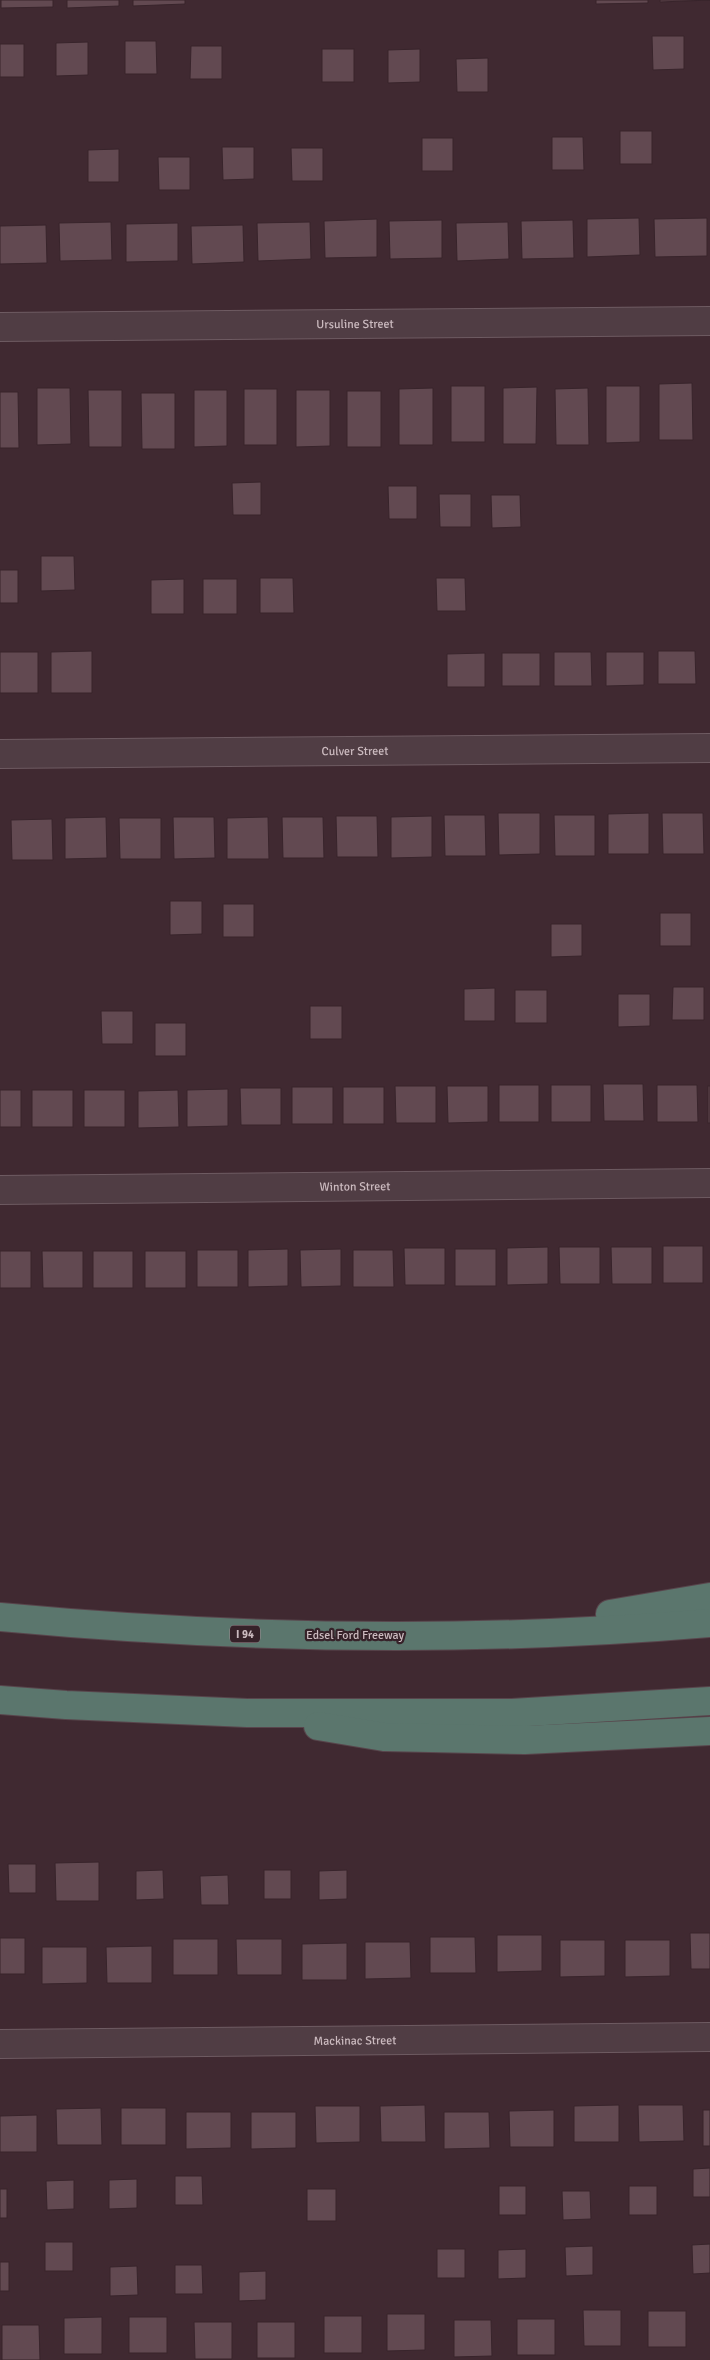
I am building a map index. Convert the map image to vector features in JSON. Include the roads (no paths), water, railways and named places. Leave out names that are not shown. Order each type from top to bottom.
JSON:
[{"type":"highway","points":[[491,1635],[710,1597]]},
{"type":"highway","name":"Edsel Ford Freeway","points":[[0,1617],[114,1628],[253,1634],[491,1635],[710,1623]]},
{"type":"highway","points":[[0,1700],[66,1705],[248,1713],[512,1713],[710,1701]]},
{"type":"highway","points":[[248,1713],[384,1738],[525,1740],[710,1731]]},
{"type":"street","name":"Ursuline Street","points":[[0,327],[710,321]]},
{"type":"street","name":"Culver Street","points":[[0,754],[710,748]]},
{"type":"street","name":"Winton Street","points":[[0,1190],[710,1183]]},
{"type":"street","name":"Mackinac Street","points":[[0,2044],[710,2037]]}]
